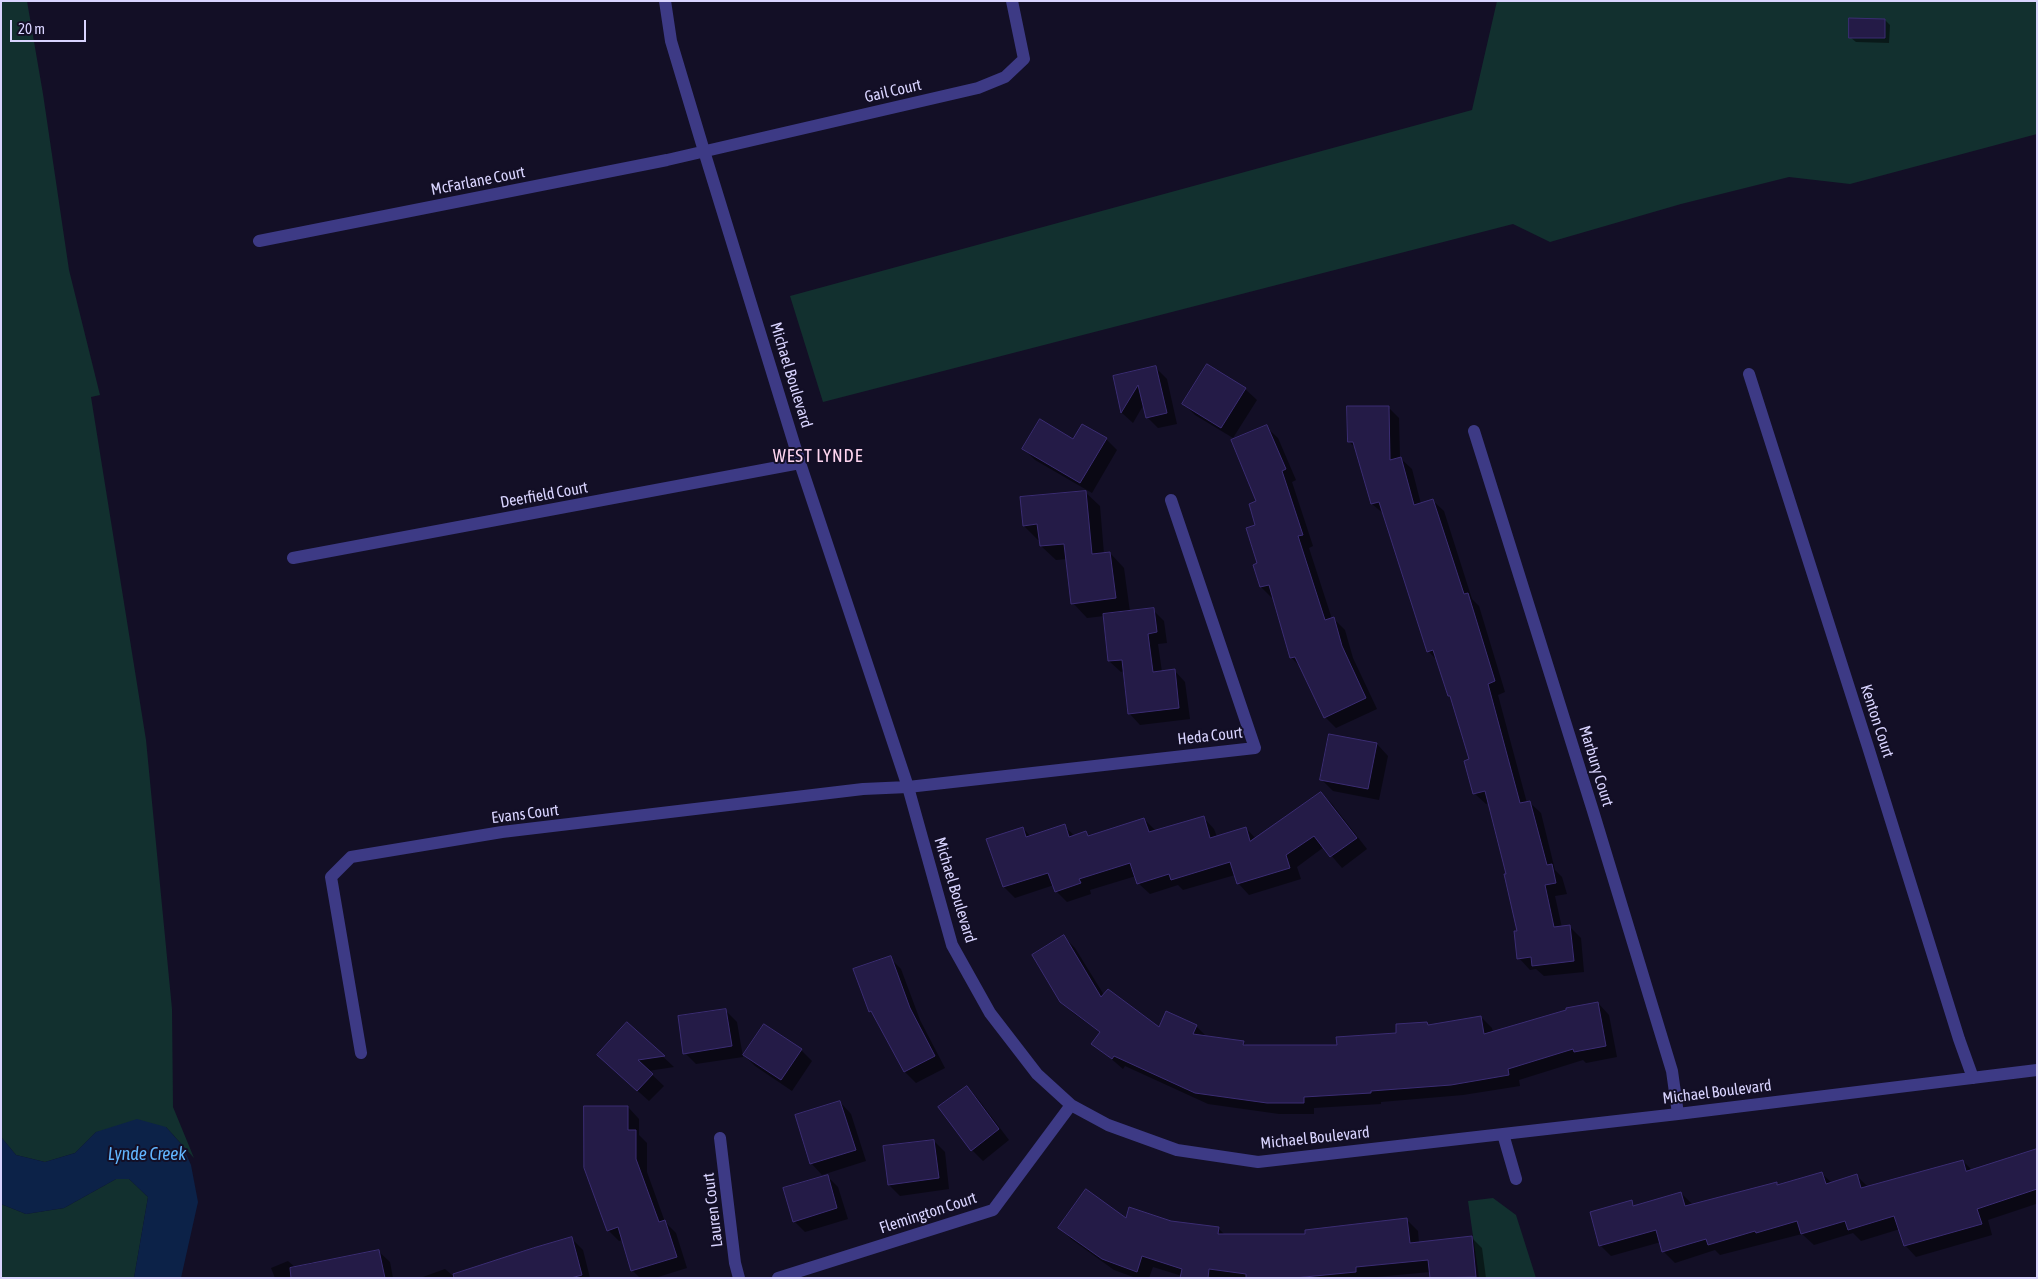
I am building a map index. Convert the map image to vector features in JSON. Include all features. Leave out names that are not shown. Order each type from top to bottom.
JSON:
[{"type":"street","name":"Michael Boulevard","points":[[665,1],[671,41],[704,151],[800,463],[908,787],[952,945],[990,1014],[1036,1074],[1071,1105],[1108,1125],[1177,1150],[1258,1162],[1678,1114],[2037,1070]]},
{"type":"street","name":"Gail Court","points":[[704,151],[978,88],[1005,77],[1024,59],[1012,1]]},
{"type":"street","name":"McFarlane Court","points":[[259,242],[704,151]]},
{"type":"street","name":"Kenton Court","points":[[1749,374],[1959,1039],[1973,1078]]},
{"type":"street","name":"Marbury Court","points":[[1474,431],[1672,1071],[1678,1114]]},
{"type":"street","name":"Deerfield Court","points":[[294,558],[800,463]]},
{"type":"street","name":"Heda Court","points":[[908,787],[1255,748],[1171,500]]},
{"type":"street","name":"Evans Court","points":[[360,1053],[331,877],[351,857],[502,832],[863,789],[908,787]]},
{"type":"street","name":"Flemington Court","points":[[778,1278],[993,1210],[1071,1105]]},
{"type":"street","points":[[1503,1134],[1516,1179]]},
{"type":"street","name":"Lauren Court","points":[[720,1138],[738,1278]]},
{"type":"green space","points":[[1,1],[27,1],[69,270],[100,395],[91,397],[146,740],[172,1009],[173,1107],[194,1158],[166,1127],[96,1132],[75,1153],[45,1162],[16,1155],[1,1137]]},
{"type":"green space","points":[[1497,1],[2037,1],[2037,134],[1850,184],[1789,177],[1681,204],[1550,242],[1513,224],[823,402],[790,296],[1472,110]]},
{"type":"green space","points":[[116,1179],[129,1179],[148,1197],[134,1278],[1,1278],[1,1204],[26,1214],[64,1208]]},
{"type":"green space","points":[[1493,1198],[1516,1215],[1536,1278],[1479,1278],[1468,1201]]},
{"type":"water","name":"Lynde Creek","points":[[137,1119],[166,1127],[182,1145],[191,1165],[198,1202],[181,1278],[134,1278],[148,1197],[129,1179],[116,1179],[64,1208],[26,1214],[1,1204],[1,1137],[16,1155],[45,1162],[75,1153],[96,1132]]},
{"type":"building","points":[[1849,18],[1885,19],[1885,38],[1849,38]]},
{"type":"building","points":[[1207,364],[1246,388],[1221,428],[1182,404]]},
{"type":"building","points":[[1156,366],[1167,413],[1146,418],[1138,385],[1121,413],[1113,376]]},
{"type":"building","points":[[1347,406],[1389,406],[1390,460],[1401,457],[1414,505],[1433,499],[1464,594],[1468,593],[1495,681],[1488,684],[1520,803],[1530,801],[1547,865],[1552,864],[1556,883],[1545,885],[1554,927],[1570,925],[1574,961],[1532,966],[1531,957],[1517,959],[1514,931],[1517,931],[1504,874],[1506,874],[1485,791],[1473,794],[1464,761],[1469,759],[1450,696],[1448,696],[1433,650],[1427,652],[1379,502],[1371,504],[1353,442],[1348,442]]},
{"type":"building","points":[[1040,419],[1073,439],[1082,424],[1107,438],[1080,483],[1022,449]]},
{"type":"building","points":[[1267,425],[1286,469],[1282,471],[1303,535],[1298,536],[1325,620],[1334,617],[1342,646],[1366,698],[1324,718],[1295,657],[1290,658],[1269,585],[1260,587],[1253,565],[1257,563],[1246,528],[1255,525],[1249,504],[1256,501],[1231,440]]},
{"type":"building","points":[[1086,491],[1092,554],[1110,552],[1116,598],[1071,604],[1064,544],[1040,546],[1037,524],[1023,526],[1020,497]]},
{"type":"building","points":[[1154,608],[1157,632],[1148,634],[1153,672],[1175,669],[1179,708],[1128,714],[1122,660],[1108,661],[1103,614]]},
{"type":"building","points":[[1329,734],[1377,743],[1368,789],[1320,780]]},
{"type":"building","points":[[1321,792],[1357,838],[1330,857],[1314,836],[1286,855],[1290,868],[1237,884],[1230,862],[1171,880],[1169,874],[1137,884],[1130,863],[1079,879],[1081,883],[1055,892],[1048,873],[1003,887],[986,839],[1023,827],[1026,837],[1065,824],[1069,837],[1086,831],[1088,836],[1144,818],[1149,832],[1204,816],[1210,838],[1246,827],[1250,841]]},
{"type":"building","points":[[1064,935],[1101,997],[1108,989],[1159,1027],[1166,1011],[1197,1025],[1193,1034],[1244,1041],[1243,1045],[1337,1045],[1336,1037],[1396,1033],[1396,1024],[1427,1022],[1428,1025],[1481,1016],[1484,1034],[1566,1010],[1566,1008],[1598,1002],[1606,1046],[1574,1052],[1573,1049],[1508,1069],[1509,1075],[1451,1085],[1304,1097],[1304,1103],[1267,1103],[1195,1093],[1114,1056],[1112,1059],[1091,1044],[1100,1032],[1060,1002],[1032,955]]},
{"type":"building","points":[[891,956],[910,1008],[935,1056],[904,1072],[871,1011],[869,1012],[853,969]]},
{"type":"building","points":[[726,1009],[732,1046],[683,1054],[678,1016]]},
{"type":"building","points":[[627,1022],[665,1056],[638,1060],[653,1074],[637,1091],[597,1055]]},
{"type":"building","points":[[764,1024],[802,1049],[781,1080],[743,1055]]},
{"type":"building","points":[[967,1086],[999,1129],[971,1151],[938,1107]]},
{"type":"building","points":[[840,1101],[856,1150],[810,1164],[795,1115]]},
{"type":"building","points":[[584,1106],[628,1106],[628,1130],[636,1130],[636,1159],[659,1222],[665,1220],[677,1257],[631,1271],[618,1227],[607,1231],[584,1168]]},
{"type":"building","points":[[934,1140],[939,1178],[888,1185],[883,1146]]},
{"type":"building","points":[[2037,1149],[2037,1189],[1977,1209],[1982,1224],[1904,1246],[1894,1216],[1848,1230],[1845,1221],[1801,1234],[1797,1221],[1708,1245],[1706,1239],[1662,1252],[1656,1230],[1599,1246],[1590,1212],[1632,1200],[1633,1206],[1681,1192],[1685,1206],[1777,1182],[1777,1185],[1822,1172],[1826,1184],[1857,1174],[1861,1188],[1963,1160],[1966,1171]]},
{"type":"building","points":[[828,1175],[837,1208],[793,1222],[783,1188]]},
{"type":"building","points":[[1086,1189],[1126,1218],[1129,1207],[1171,1221],[1219,1227],[1218,1234],[1305,1234],[1305,1230],[1407,1218],[1410,1243],[1472,1236],[1476,1277],[1430,1278],[1428,1260],[1356,1267],[1356,1272],[1294,1278],[1246,1278],[1246,1274],[1209,1269],[1208,1278],[1180,1278],[1182,1269],[1142,1256],[1137,1272],[1102,1259],[1058,1228]]},
{"type":"building","points":[[572,1237],[582,1275],[571,1278],[454,1278],[453,1274]]},
{"type":"building","points":[[379,1250],[385,1278],[291,1278],[290,1268]]},
{"type":"district","name":"WEST LYNDE","points":[[818,456]]}]
